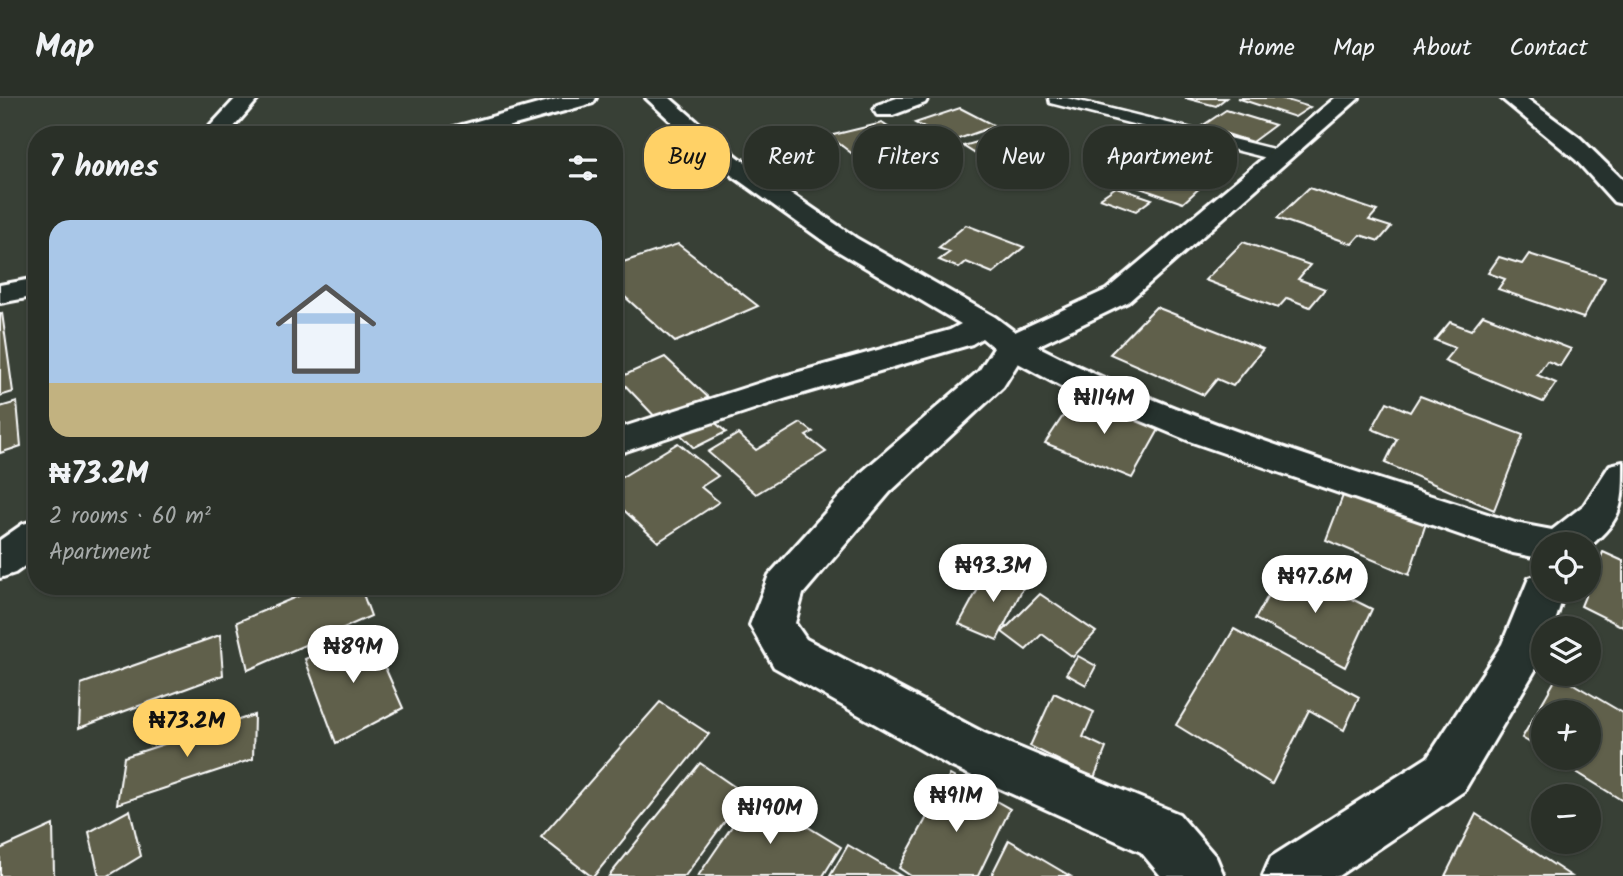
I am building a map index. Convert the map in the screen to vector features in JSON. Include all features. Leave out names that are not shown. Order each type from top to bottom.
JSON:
[{"type":"street","points":[[222,126],[248,98]]},
{"type":"street","points":[[484,126],[585,98]]},
{"type":"street","points":[[657,98],[729,162],[846,244],[1082,383],[1205,433],[1513,538],[1531,541]]},
{"type":"street","points":[[885,110],[917,98]]},
{"type":"street","points":[[623,440],[775,390],[961,337],[998,335],[1117,296],[1348,98]]},
{"type":"street","points":[[1512,98],[1572,141],[1600,166],[1623,196]]},
{"type":"street","points":[[0,294],[28,289]]},
{"type":"street","points":[[998,335],[991,379],[876,482],[784,587],[772,625],[790,653],[954,742],[1160,834],[1197,876]]},
{"type":"street","points":[[1582,532],[1609,502],[1623,475]]},
{"type":"street","points":[[0,562],[28,542]]},
{"type":"street","points":[[1290,876],[1446,774],[1522,653],[1540,602]]},
{"type":"lane","points":[[1056,100],[1279,156]]},
{"type":"building","points":[[1185,98],[1226,98],[1216,106]]},
{"type":"building","points":[[1237,98],[1280,98],[1310,107],[1295,117]]},
{"type":"building","points":[[960,108],[995,126],[977,126],[977,132],[963,137],[963,126],[921,126],[915,123]]},
{"type":"building","points":[[1226,110],[1275,125],[1252,142],[1237,137],[1237,126],[1202,126]]},
{"type":"building","points":[[853,130],[853,154],[839,144],[839,134]]},
{"type":"building","points":[[977,142],[977,155],[963,146]]},
{"type":"building","points":[[1309,188],[1377,211],[1369,220],[1391,227],[1379,241],[1360,235],[1352,244],[1277,218]]},
{"type":"building","points":[[1113,189],[1122,189],[1152,199],[1136,211],[1100,198]]},
{"type":"building","points":[[1143,189],[1198,189],[1183,203]]},
{"type":"building","points":[[966,225],[1024,247],[993,273],[966,262],[959,268],[939,260],[950,252],[938,248]]},
{"type":"building","points":[[1243,242],[1310,265],[1298,279],[1325,289],[1310,307],[1287,298],[1278,308],[1205,280]]},
{"type":"building","points":[[678,244],[758,306],[675,342],[623,295],[623,262]]},
{"type":"building","points":[[1529,254],[1605,278],[1583,318],[1498,289],[1505,279],[1488,273],[1499,257],[1522,264]]},
{"type":"building","points":[[1156,307],[1263,349],[1233,386],[1217,379],[1204,395],[1110,354]]},
{"type":"building","points":[[2,313],[13,392],[0,396],[0,314]]},
{"type":"building","points":[[1483,315],[1571,349],[1560,366],[1547,361],[1537,375],[1556,383],[1543,402],[1444,361],[1455,348],[1435,340],[1450,322],[1471,330]]},
{"type":"building","points":[[665,357],[711,400],[662,424],[623,383],[623,376]]},
{"type":"building","points":[[1077,395],[1161,426],[1132,478],[1045,443]]},
{"type":"building","points":[[1420,396],[1523,435],[1494,510],[1385,463],[1397,439],[1372,429],[1387,402],[1410,412]]},
{"type":"building","points":[[17,402],[21,446],[0,453],[0,407]]},
{"type":"building","points":[[711,419],[726,432],[694,448],[680,434]]},
{"type":"building","points":[[801,423],[813,432],[806,436],[826,452],[756,494],[708,452],[738,434],[756,450]]},
{"type":"building","points":[[678,443],[718,476],[701,487],[719,502],[658,542],[623,509],[623,477]]},
{"type":"building","points":[[1347,485],[1428,517],[1409,575],[1326,540]]},
{"type":"building","points":[[1603,552],[1623,561],[1623,627],[1581,606],[1583,602],[1601,602]]},
{"type":"building","points":[[990,567],[1026,582],[997,640],[959,624]]},
{"type":"building","points":[[1308,567],[1337,581],[1332,589],[1372,609],[1345,667],[1255,619],[1282,571],[1300,580]]},
{"type":"building","points":[[1040,594],[1096,632],[1073,657],[1042,634],[1026,650],[1002,632]]},
{"type":"building","points":[[301,595],[363,595],[371,616],[248,670],[237,622]]},
{"type":"building","points":[[368,629],[403,708],[336,743],[305,659]]},
{"type":"building","points":[[1234,629],[1359,697],[1344,730],[1309,710],[1272,784],[1176,725]]},
{"type":"building","points":[[220,635],[223,675],[79,728],[81,684]]},
{"type":"building","points":[[1078,656],[1096,666],[1086,685],[1066,674]]},
{"type":"building","points":[[1552,686],[1577,686],[1601,700],[1544,700]]},
{"type":"building","points":[[1054,693],[1094,712],[1083,737],[1106,748],[1094,778],[1030,746]]},
{"type":"building","points":[[1601,700],[1623,713],[1623,801],[1601,787],[1601,784],[1596,784],[1573,770],[1601,770]]},
{"type":"building","points":[[660,702],[709,734],[594,876],[591,876],[541,837]]},
{"type":"building","points":[[254,715],[253,759],[117,804],[124,757]]},
{"type":"building","points":[[1531,722],[1531,743],[1522,738]]},
{"type":"building","points":[[700,763],[745,794],[685,876],[609,876]]},
{"type":"building","points":[[950,775],[1010,809],[978,876],[911,876],[899,868]]},
{"type":"building","points":[[754,794],[841,847],[823,876],[698,876]]},
{"type":"building","points":[[130,810],[141,856],[108,876],[99,876],[89,832]]},
{"type":"building","points":[[1476,814],[1531,850],[1531,854],[1537,854],[1571,876],[1445,876]]},
{"type":"building","points":[[53,825],[54,876],[0,876],[0,849]]},
{"type":"building","points":[[1009,840],[1070,876],[991,876]]},
{"type":"building","points":[[848,845],[901,876],[830,876]]}]
